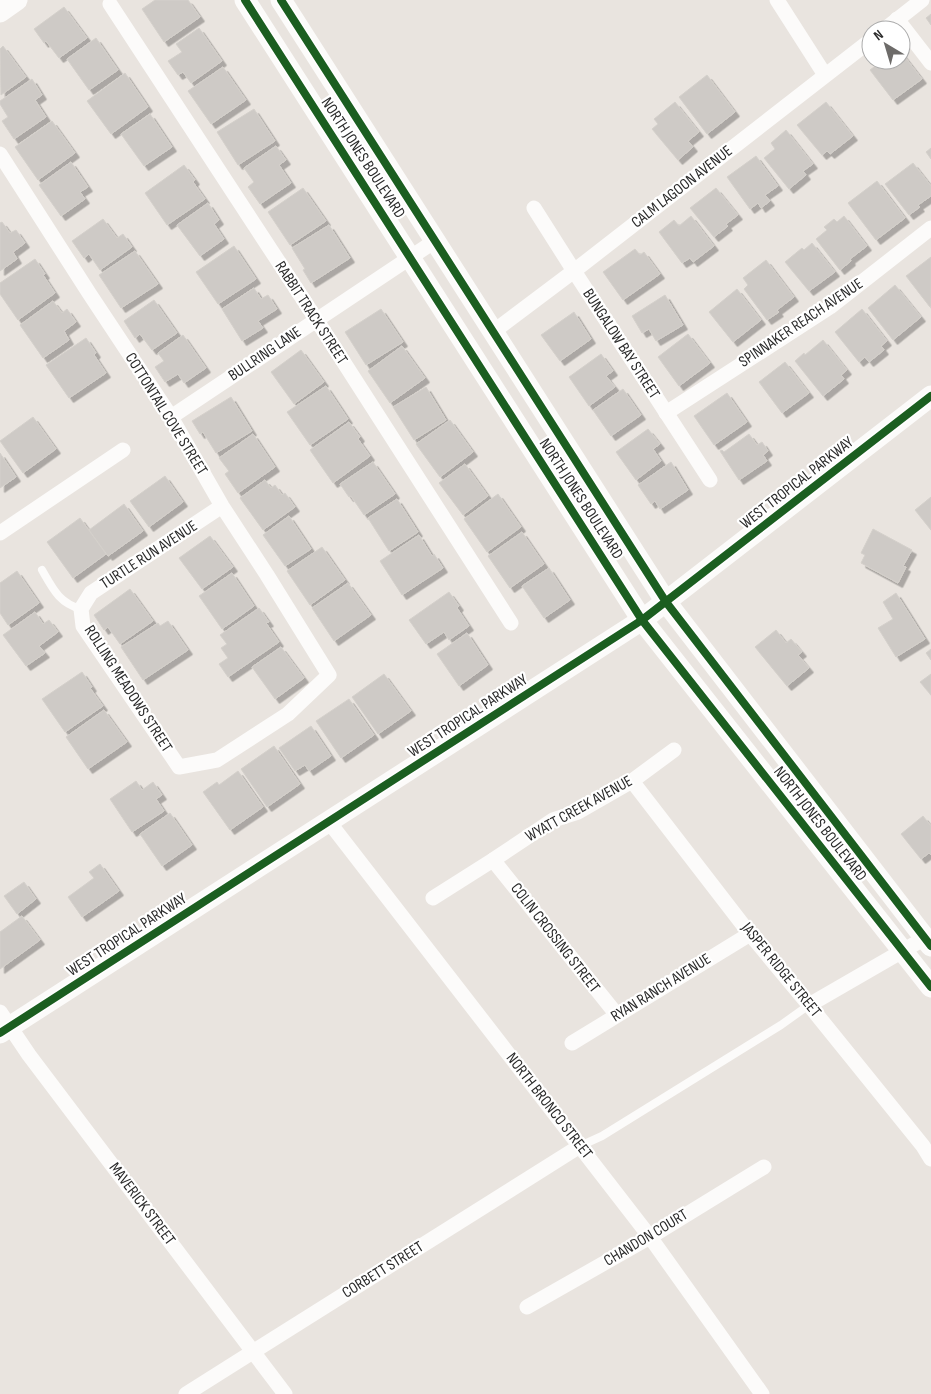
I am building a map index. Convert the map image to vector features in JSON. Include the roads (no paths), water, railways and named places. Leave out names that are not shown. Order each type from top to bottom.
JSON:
[{"type":"main road","points":[[0,12],[17,0]]},
{"type":"main road","name":"NORTH JONES BOULEVARD","points":[[245,0],[642,620],[931,987]]},
{"type":"main road","name":"NORTH JONES BOULEVARD","points":[[281,0],[666,602],[928,942]]},
{"type":"main road","name":"WEST TROPICAL PARKWAY","points":[[3,1024],[329,822],[642,620],[930,398]]},
{"type":"street","points":[[777,0],[825,76]]},
{"type":"street","points":[[922,0],[897,19],[931,62]]},
{"type":"street","name":"RABBIT TRACK STREET","points":[[110,4],[316,319],[511,623]]},
{"type":"street","name":"CALM LAGOON AVENUE","points":[[493,332],[574,272],[861,48]]},
{"type":"street","name":"COTTONTAIL COVE STREET","points":[[0,154],[171,418],[222,506],[267,574],[329,675],[288,714],[217,760],[179,767]]},
{"type":"street","name":"BUNGALOW BAY STREET","points":[[534,208],[710,480]]},
{"type":"street","name":"SPINNAKER REACH AVENUE","points":[[666,413],[830,307],[931,228]]},
{"type":"street","name":"BULLRING LANE","points":[[171,418],[435,240]]},
{"type":"street","points":[[0,533],[123,450]]},
{"type":"street","name":"TURTLE RUN AVENUE","points":[[81,609],[91,593],[222,506]]},
{"type":"street","name":"ROLLING MEADOWS STREET","points":[[81,609],[84,626],[179,767]]},
{"type":"street","name":"WYATT CREEK AVENUE","points":[[433,898],[553,820],[578,812],[632,781],[674,750]]},
{"type":"street","name":"JASPER RIDGE STREET","points":[[632,781],[750,934],[923,1146],[931,1159]]},
{"type":"street","name":"NORTH BRONCO STREET","points":[[329,822],[650,1237],[762,1394]]},
{"type":"street","name":"COLIN CROSSING STREET","points":[[493,860],[617,1015]]},
{"type":"street","name":"RYAN RANCH AVENUE","points":[[572,1042],[750,934]]},
{"type":"street","points":[[809,1005],[903,950],[928,942]]},
{"type":"street","name":"MAVERICK STREET","points":[[3,1024],[29,1055],[285,1394]]},
{"type":"street","name":"CORBETT STREET","points":[[186,1394],[580,1146]]},
{"type":"street","name":"CHANDON COURT","points":[[527,1307],[650,1237],[764,1166]]},
{"type":"lane","points":[[42,570],[60,598],[81,609]]},
{"type":"lane","points":[[580,1146],[602,1136],[781,1025],[809,1005]]}]
